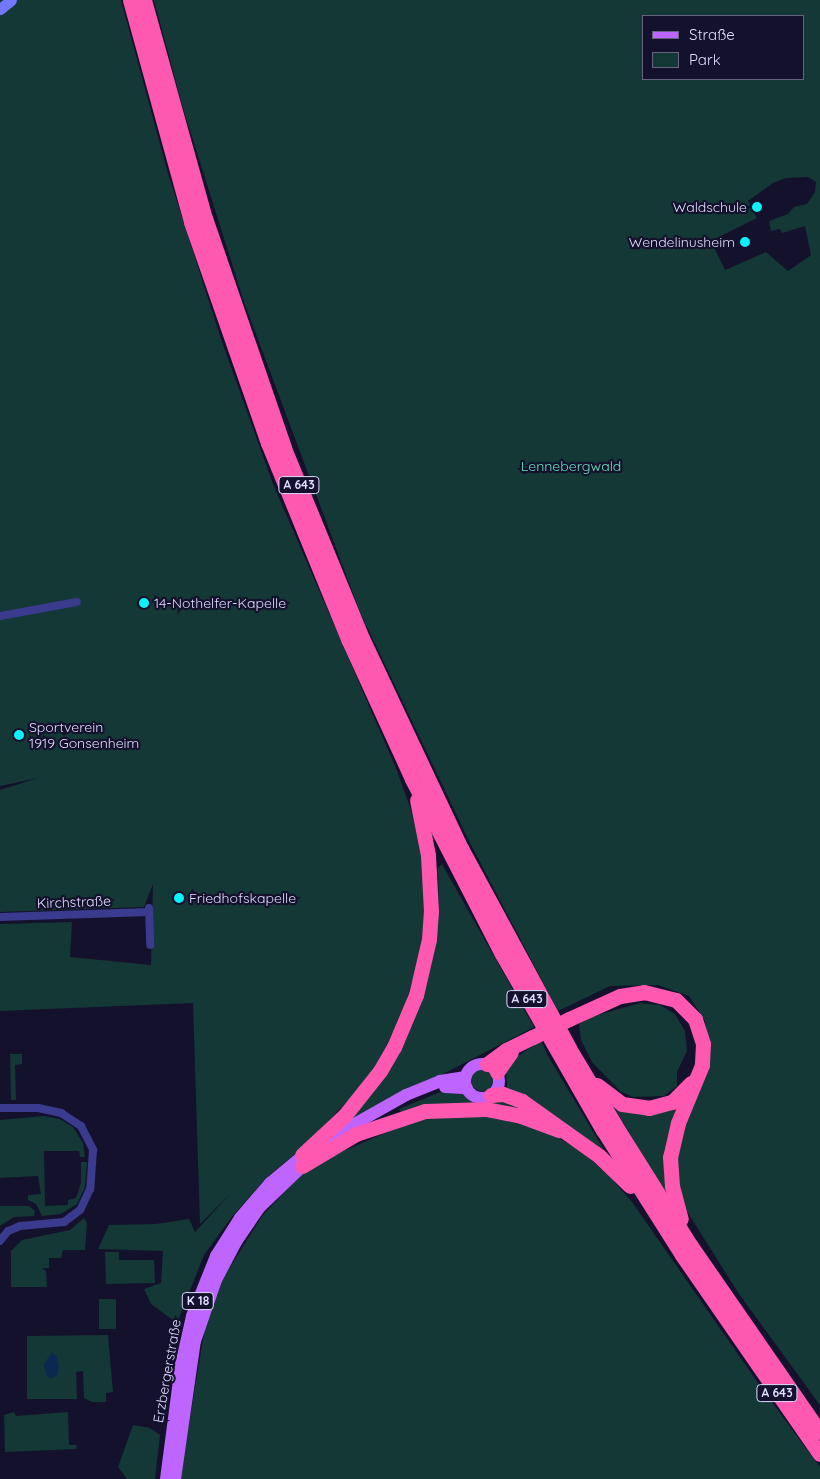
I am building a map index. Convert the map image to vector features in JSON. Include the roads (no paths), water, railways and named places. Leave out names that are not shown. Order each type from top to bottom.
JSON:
[{"type":"highway","name":"A 643","points":[[130,0],[191,222],[268,443],[348,639],[412,779],[502,954],[653,1212],[820,1454]]},
{"type":"highway","name":"A 643","points":[[144,0],[172,106],[240,325],[325,551],[461,848],[585,1074],[691,1246],[820,1432]]},
{"type":"highway","points":[[302,1161],[374,1079],[394,1047],[416,995],[429,940],[431,883],[412,779]]},
{"type":"highway","points":[[492,1068],[506,1050],[569,1019],[629,993],[661,994],[676,1000],[695,1019],[703,1044],[702,1065],[678,1123],[670,1157],[675,1201],[691,1246]]},
{"type":"highway","points":[[585,1074],[614,1100],[649,1108],[666,1104],[680,1096],[702,1065]]},
{"type":"highway","points":[[491,1095],[516,1098],[610,1166],[653,1212]]},
{"type":"highway","points":[[302,1161],[372,1127],[425,1111],[486,1108],[518,1115],[559,1130]]},
{"type":"main road","points":[[0,9],[11,0]]},
{"type":"main road","points":[[302,1161],[406,1095],[440,1081],[466,1083],[480,1097],[491,1095],[498,1087],[492,1068],[476,1065],[466,1083]]},
{"type":"main road","name":"Erzbergerstraße","points":[[166,1479],[181,1364],[192,1316],[207,1276],[240,1218],[270,1183],[302,1161]]},
{"type":"main road","name":"Erzbergerstraße","points":[[175,1479],[190,1366],[208,1298],[224,1261],[247,1224],[302,1161]]},
{"type":"street","points":[[0,616],[77,602]]},
{"type":"street","name":"Kirchstraße","points":[[0,917],[149,910],[150,945]]},
{"type":"street","points":[[0,1108],[38,1108],[61,1113],[81,1126],[92,1150],[90,1189],[80,1210],[64,1222],[20,1226],[8,1231],[0,1241]]},
{"type":"water","points":[[52,1352],[57,1357],[59,1368],[57,1375],[51,1379],[46,1375],[44,1364]]},
{"type":"place","name":"Waldschule","points":[[757,207]]},
{"type":"place","name":"Wendelinusheim","points":[[745,242]]},
{"type":"place","name":"14-Nothelfer-Kapelle","points":[[144,603]]},
{"type":"place","name":"Sportverein 1919 Gonsenheim","points":[[19,735]]},
{"type":"place","name":"Friedhofskapelle","points":[[179,898]]},
{"type":"park label","name":"Lennebergwald","points":[[571,466]]}]
